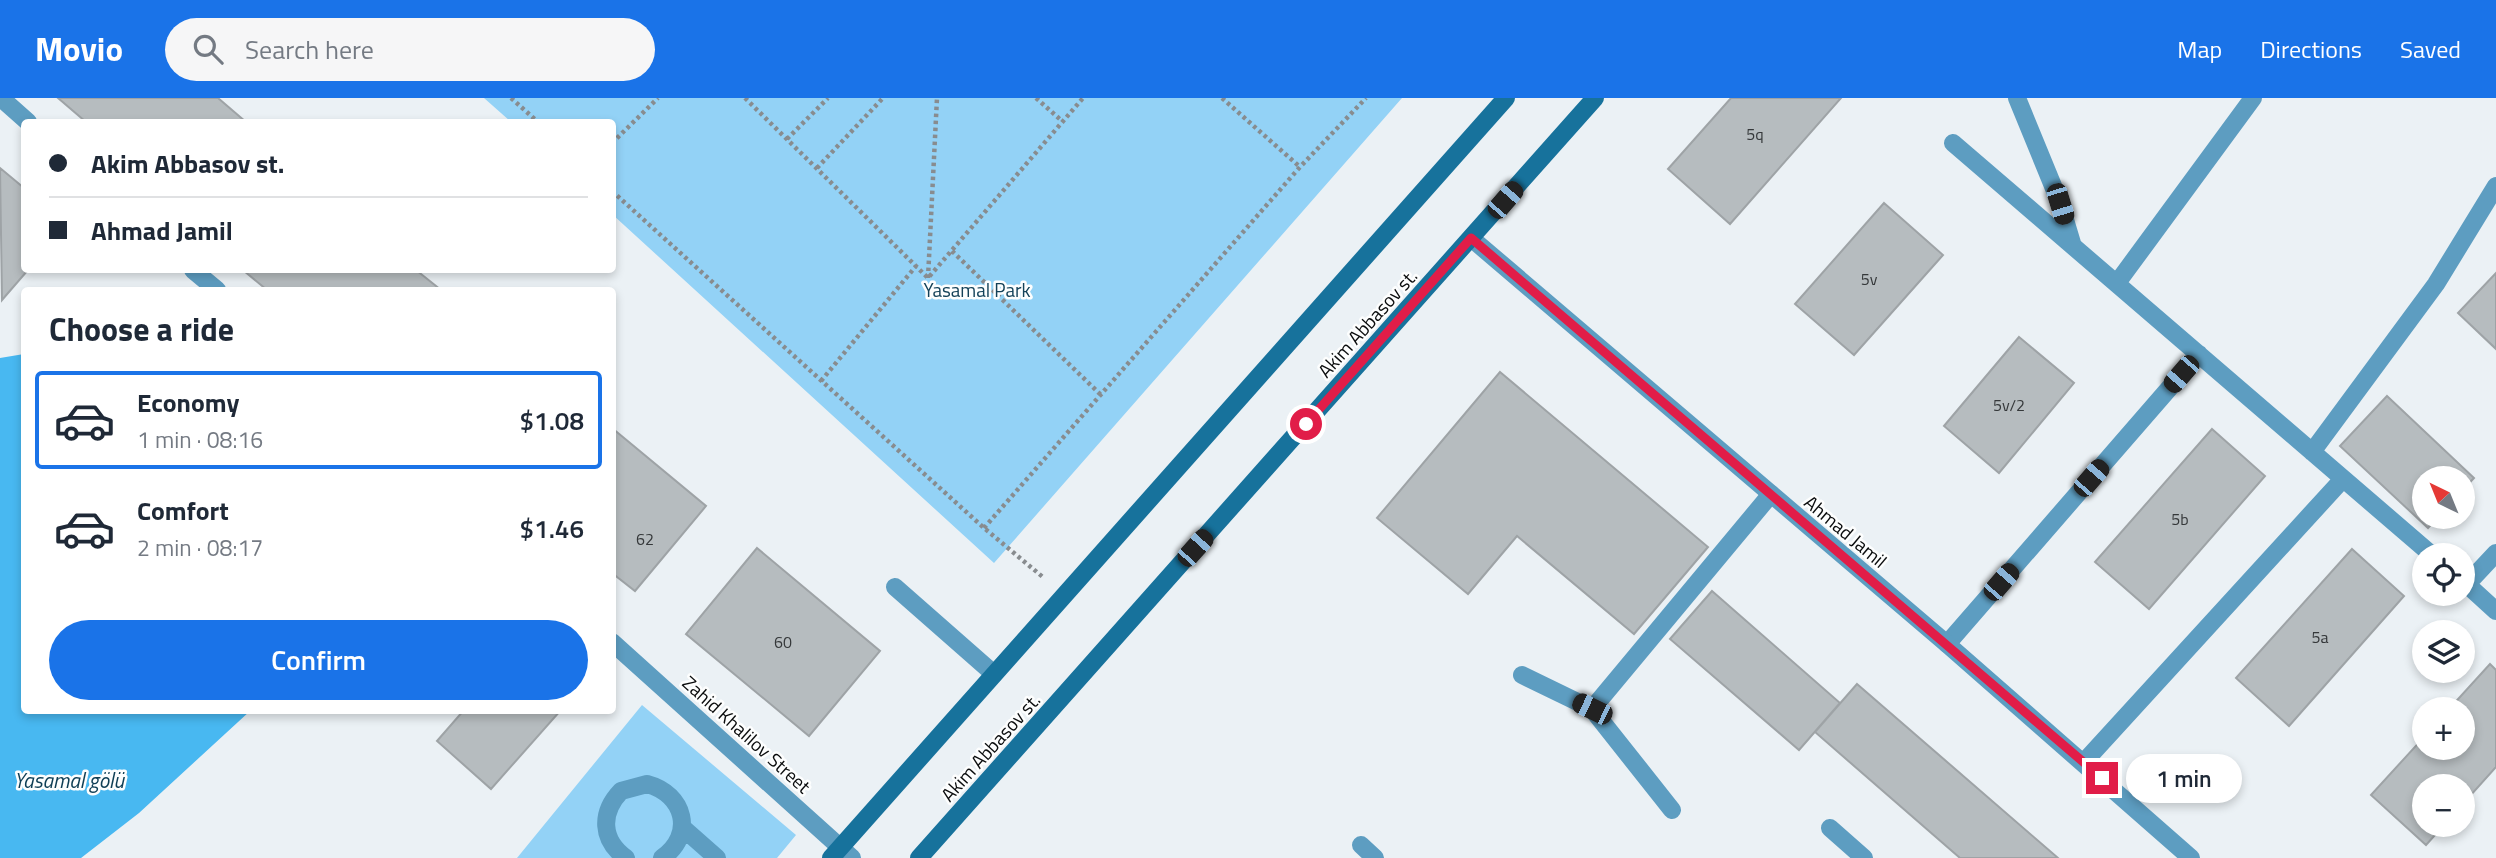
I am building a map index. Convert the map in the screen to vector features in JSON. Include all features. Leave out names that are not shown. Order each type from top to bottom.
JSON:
[{"type":"main road","points":[[841,854],[994,674],[1506,98]]},
{"type":"main road","name":"Akim Abbasov st.","points":[[919,858],[1595,98]]},
{"type":"street","points":[[1,98],[25,119]]},
{"type":"street","points":[[2017,98],[2060,204],[2072,243]]},
{"type":"street","points":[[2117,284],[2253,98]]},
{"type":"street","points":[[1953,143],[2418,543]]},
{"type":"street","points":[[2312,452],[2436,284],[2496,186]]},
{"type":"street","name":"Ahmad Jamil","points":[[1471,238],[1947,644],[2191,858]]},
{"type":"street","points":[[197,273],[214,287]]},
{"type":"street","points":[[1947,644],[2199,354]]},
{"type":"street","points":[[2084,762],[2342,480]]},
{"type":"street","points":[[1592,709],[1771,494]]},
{"type":"street","points":[[2475,573],[2496,553]]},
{"type":"street","points":[[895,587],[994,674]]},
{"type":"street","points":[[2475,591],[2496,611]]},
{"type":"street","name":"Zahid Khalilov Street","points":[[616,646],[841,854]]},
{"type":"street","points":[[1522,675],[1592,709],[1672,810]]},
{"type":"street","points":[[626,858],[608,839],[605,826],[612,801],[621,791],[647,784],[660,787],[679,804],[683,828],[672,850],[662,858]]},
{"type":"street","points":[[683,828],[717,858]]},
{"type":"street","points":[[1830,828],[1864,858]]},
{"type":"street","points":[[1361,845],[1375,858]]},
{"type":"path","points":[[511,98],[535,119]]},
{"type":"path","points":[[616,139],[658,98]]},
{"type":"path","points":[[745,98],[928,278]]},
{"type":"path","points":[[787,139],[828,98]]},
{"type":"path","points":[[817,167],[883,98]]},
{"type":"path","points":[[928,278],[937,98]]},
{"type":"path","points":[[1036,98],[1062,121]]},
{"type":"path","points":[[928,278],[1083,98]]},
{"type":"path","points":[[1222,98],[1300,167]]},
{"type":"path","points":[[984,528],[1300,167],[1366,98]]},
{"type":"path","points":[[616,195],[984,528],[1066,596]]},
{"type":"path","points":[[952,251],[1101,395]]},
{"type":"path","points":[[821,381],[916,266]]},
{"type":"green space","name":"Yasamal Park","points":[[484,98],[1402,98],[994,563],[616,218],[616,119],[508,119]]},
{"type":"green space","points":[[642,705],[796,835],[777,858],[517,858]]},
{"type":"water","name":"Yasamal gölü","points":[[21,354],[21,714],[247,714],[139,813],[81,858],[0,858],[0,358]]},
{"type":"building","points":[[58,98],[218,98],[242,119],[82,119]]},
{"type":"building","points":[[1731,98],[1841,98],[1730,224],[1668,169]]},
{"type":"building","points":[[0,168],[21,186],[21,273],[25,273],[2,300]]},
{"type":"building","points":[[1884,203],[1943,255],[1854,355],[1795,304]]},
{"type":"building","points":[[246,273],[420,273],[437,287],[263,287]]},
{"type":"building","points":[[2496,273],[2496,349],[2458,313]]},
{"type":"building","points":[[2019,337],[2074,383],[1999,473],[1944,426]]},
{"type":"building","points":[[1500,372],[1708,547],[1634,634],[1517,536],[1468,594],[1377,518]]},
{"type":"building","points":[[2387,396],[2461,466],[2412,466],[2412,513],[2340,446]]},
{"type":"building","points":[[2212,429],[2265,476],[2149,609],[2095,562]]},
{"type":"building","points":[[616,431],[706,506],[635,591],[616,576]]},
{"type":"building","points":[[757,548],[880,651],[809,736],[686,634]]},
{"type":"building","points":[[2352,549],[2404,596],[2289,726],[2236,678]]},
{"type":"building","points":[[1712,591],[1840,703],[1799,750],[1670,639]]},
{"type":"building","points":[[2490,664],[2496,670],[2496,767],[2475,790],[2475,774],[2412,774],[2412,832],[2371,795],[2412,750],[2412,760],[2475,760],[2475,697],[2460,697]]},
{"type":"building","points":[[1857,684],[2058,858],[1960,858],[1815,732]]},
{"type":"building","points":[[461,714],[557,714],[491,789],[437,741]]},
{"type":"building","points":[[2417,837],[2433,837],[2426,845]]},
{"type":"route","points":[[1306,424],[1471,238],[2102,778]]}]
